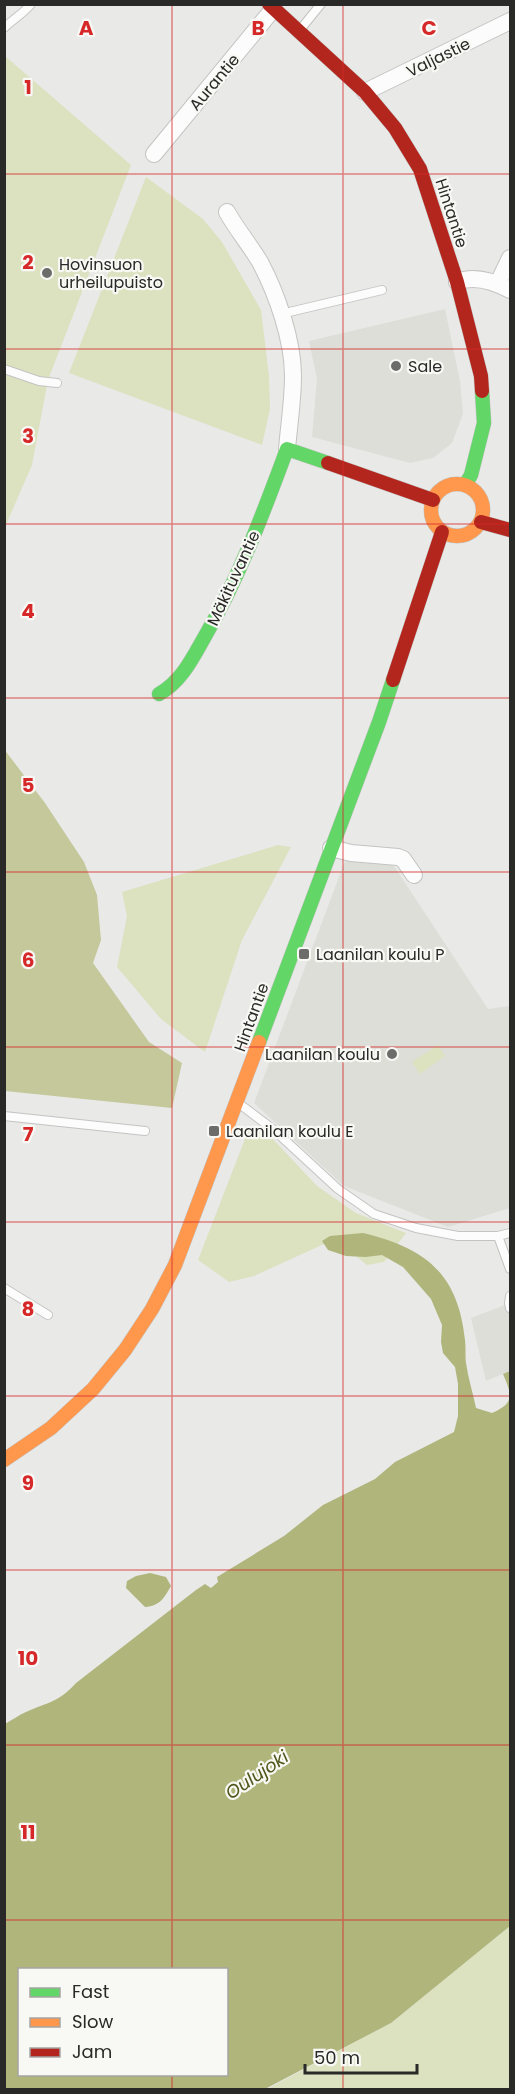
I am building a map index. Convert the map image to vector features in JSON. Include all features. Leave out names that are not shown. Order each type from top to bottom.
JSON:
[{"type":"street","name":"Hintantie","points":[[272,6],[365,92],[395,128],[420,170],[457,282],[481,376],[484,423],[471,475],[465,485]]},
{"type":"street","name":"Aurantie","points":[[153,154],[272,6]]},
{"type":"street","name":"Valjastie","points":[[365,92],[510,21]]},
{"type":"street","name":"Mäkituvantie","points":[[159,694],[172,687],[191,661],[224,604],[253,541],[287,449],[293,376],[292,358],[281,314],[277,299],[259,261],[227,212]]},
{"type":"street","points":[[457,282],[466,278],[504,287],[510,258]]},
{"type":"street","points":[[287,449],[433,500]]},
{"type":"street","points":[[465,485],[482,499],[484,513],[481,522],[473,532],[465,536],[450,536],[442,532],[432,517],[433,500],[439,491],[447,486],[465,485]]},
{"type":"street","points":[[481,522],[510,530]]},
{"type":"street","name":"Hintantie","points":[[4,1460],[56,1424],[90,1393],[126,1349],[161,1295],[175,1265],[237,1102],[378,723],[442,532]]},
{"type":"street","points":[[331,848],[351,854],[399,857],[414,875]]},
{"type":"lane","points":[[4,28],[12,19],[22,15],[31,4]]},
{"type":"lane","points":[[298,31],[321,4]]},
{"type":"lane","points":[[281,314],[382,290]]},
{"type":"lane","points":[[4,369],[39,381],[57,383]]},
{"type":"lane","points":[[237,1102],[274,1130],[338,1189],[374,1214],[416,1228],[458,1236],[498,1236],[510,1233]]},
{"type":"lane","points":[[4,1116],[145,1131]]},
{"type":"lane","points":[[498,1236],[510,1269]]},
{"type":"lane","points":[[4,1288],[48,1315]]},
{"type":"lane","points":[[510,1296],[510,1308]]},
{"type":"shaded area","name":"Hovinsuon urheilupuisto","points":[[5,56],[131,165],[48,380],[32,465],[5,527]]},
{"type":"shaded area","points":[[146,177],[203,219],[222,242],[261,310],[269,376],[270,409],[262,445],[69,373]]},
{"type":"shaded area","points":[[445,309],[460,381],[463,414],[452,443],[433,458],[410,463],[312,437],[317,379],[309,341]]},
{"type":"shaded area","points":[[4,749],[45,803],[84,862],[97,895],[101,940],[93,963],[149,1042],[182,1063],[172,1108],[5,1091]]},
{"type":"shaded area","points":[[278,845],[291,847],[242,940],[205,1052],[161,1019],[117,967],[127,916],[122,892]]},
{"type":"shaded area","name":"Laanilan koulu","points":[[345,861],[392,863],[488,1009],[510,1006],[510,1208],[448,1227],[344,1186],[254,1103]]},
{"type":"shaded area","points":[[438,1045],[445,1056],[420,1074],[412,1062]]},
{"type":"shaded area","points":[[250,1126],[271,1137],[317,1186],[356,1213],[406,1233],[384,1262],[367,1265],[335,1239],[254,1276],[229,1282],[198,1260]]},
{"type":"shaded area","points":[[510,1303],[510,1371],[486,1381],[471,1318]]},
{"type":"shaded area","points":[[510,1926],[510,2088],[507,2090],[265,2090],[391,2023]]},
{"type":"water","name":"Oulujoki","points":[[363,1233],[404,1247],[435,1267],[455,1297],[461,1317],[467,1369],[476,1408],[492,1413],[505,1406],[510,1398],[510,1926],[391,2023],[265,2089],[5,2089],[5,1724],[23,1713],[64,1695],[76,1683],[196,1590],[205,1584],[211,1588],[218,1582],[217,1577],[284,1536],[323,1505],[375,1479],[395,1462],[454,1432],[458,1416],[458,1384],[455,1367],[443,1353],[442,1325],[431,1299],[403,1267],[382,1255],[346,1256],[328,1250],[322,1241],[330,1236]]},
{"type":"water","points":[[510,1371],[510,1393],[503,1374]]},
{"type":"water","points":[[150,1573],[166,1577],[171,1586],[158,1603],[145,1607],[126,1588],[127,1581]]},
{"type":"traffic: fast","points":[[465,485],[471,475],[484,423],[482,391]]},
{"type":"traffic: fast","points":[[159,694],[174,683],[185,669],[217,615],[250,545],[287,449],[328,463]]},
{"type":"traffic: fast","points":[[259,1042],[393,680]]},
{"type":"traffic: slow","points":[[452,484],[462,484],[472,488],[479,495],[483,510],[479,525],[472,532],[462,536],[452,536],[442,532],[435,525],[431,515],[431,505],[435,495],[442,488],[452,484]]},
{"type":"traffic: slow","points":[[4,1460],[51,1428],[93,1389],[125,1350],[152,1309],[175,1265],[259,1042]]},
{"type":"traffic: jam","points":[[269,4],[365,92],[395,128],[420,169],[457,282],[481,376],[482,391]]},
{"type":"traffic: jam","points":[[328,463],[433,500]]},
{"type":"traffic: jam","points":[[481,522],[510,530]]},
{"type":"traffic: jam","points":[[393,680],[442,532]]},
{"type":"place","name":"Hovinsuon urheilupuisto","points":[[47,273]]},
{"type":"place","name":"Sale","points":[[396,366]]},
{"type":"place","name":"Laanilan koulu P","points":[[304,954]]},
{"type":"place","name":"Laanilan koulu","points":[[392,1054]]},
{"type":"place","name":"Laanilan koulu E","points":[[214,1131]]}]
